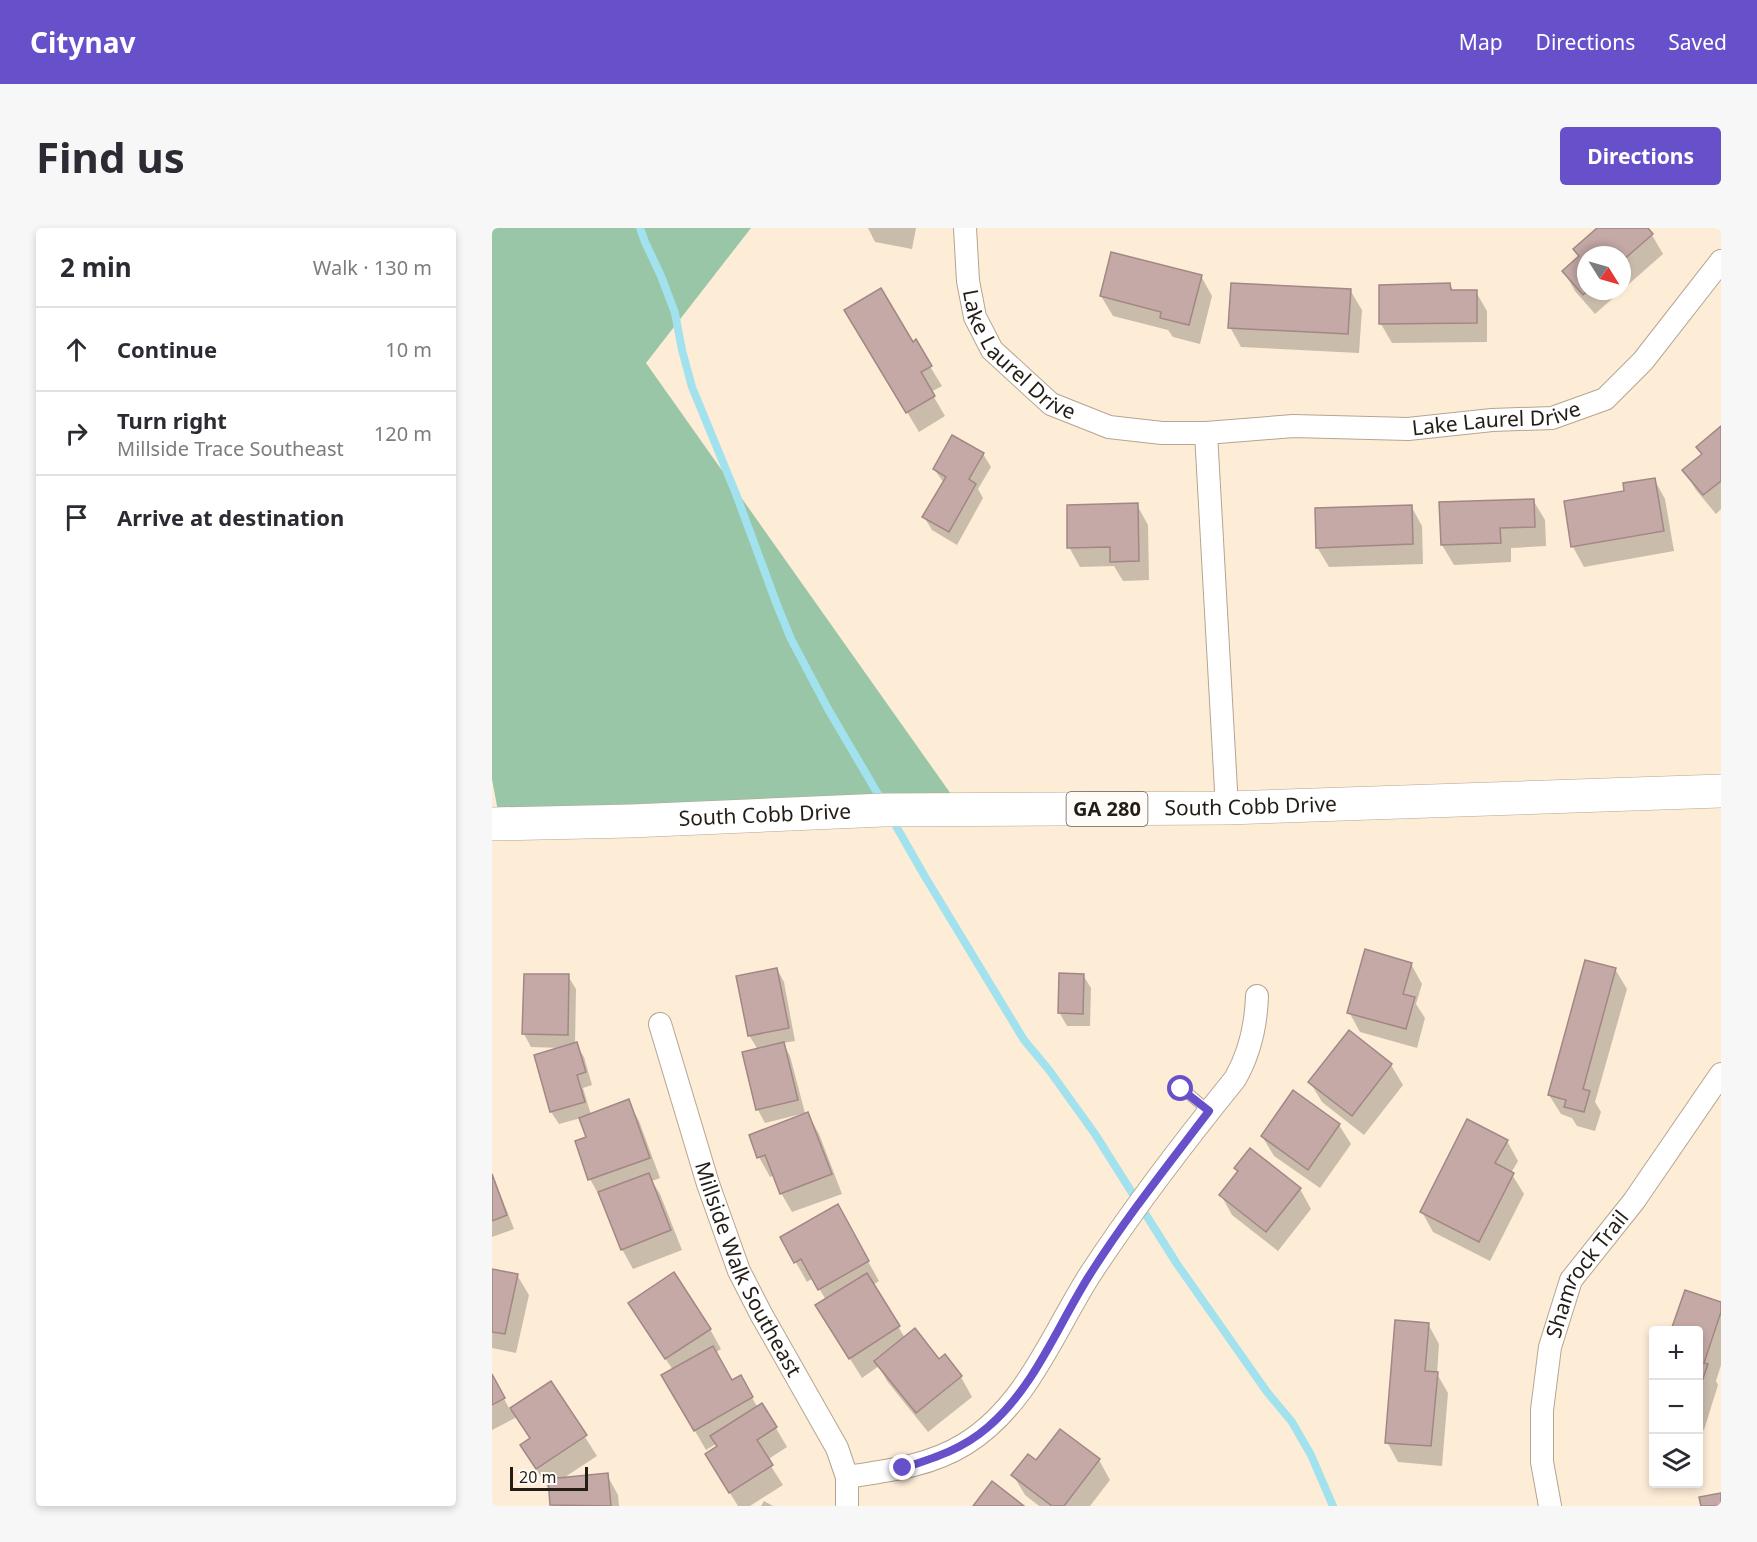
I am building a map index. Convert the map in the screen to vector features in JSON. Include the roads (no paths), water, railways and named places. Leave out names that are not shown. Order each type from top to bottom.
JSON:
[{"type":"main road","name":"South Cobb Drive","points":[[492,824],[631,821],[883,810],[1227,808],[1721,791]]},
{"type":"street","name":"Lake Laurel Drive","points":[[965,228],[968,281],[975,317],[992,350],[1052,404],[1109,427],[1162,433],[1206,433],[1293,426],[1408,429],[1492,420],[1552,418],[1605,399],[1643,361],[1721,261]]},
{"type":"street","points":[[1206,433],[1227,808]]},
{"type":"street","points":[[847,1477],[903,1468],[944,1455],[965,1444],[988,1427],[1007,1408],[1026,1383],[1066,1314],[1114,1239],[1235,1079],[1245,1060],[1256,1020],[1257,996]]},
{"type":"street","name":"Millside Walk Southeast","points":[[660,1024],[702,1165],[739,1271],[837,1448],[847,1477],[847,1506]]},
{"type":"street","name":"Shamrock Trail","points":[[1550,1506],[1542,1462],[1542,1410],[1550,1347],[1571,1280],[1634,1201],[1721,1074]]},
{"type":"lane","points":[[1176,1083],[1209,1111]]},
{"type":"waterway","points":[[640,228],[675,313],[692,387],[736,494],[791,639],[828,709],[882,801]]},
{"type":"waterway","points":[[892,819],[1024,1040],[1049,1070],[1095,1134],[1177,1264],[1267,1392],[1292,1422],[1311,1455],[1333,1506]]}]
